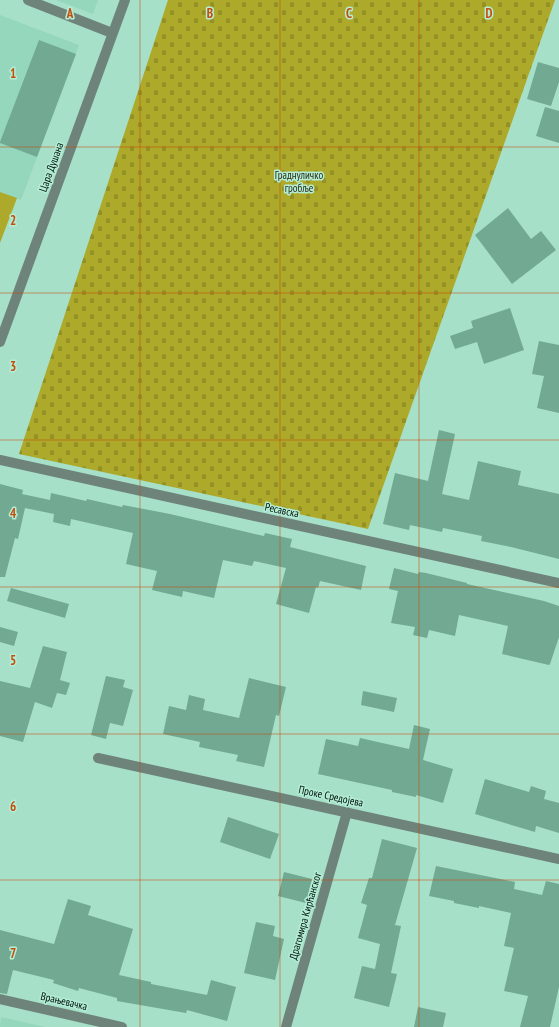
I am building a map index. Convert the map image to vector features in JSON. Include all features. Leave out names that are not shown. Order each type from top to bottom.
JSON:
[{"type":"street","points":[[28,0],[112,33]]},
{"type":"street","name":"Цара Душана","points":[[0,342],[125,0]]},
{"type":"street","name":"Ресавска","points":[[0,460],[559,583]]},
{"type":"street","name":"Проке Средојева","points":[[98,758],[559,859]]},
{"type":"street","name":"Драгомира Кирћанског","points":[[286,1027],[347,812]]},
{"type":"street","name":"Врањевачка","points":[[0,998],[122,1027]]},
{"type":"shaded area","points":[[56,0],[98,0],[93,14]]},
{"type":"shaded area","points":[[0,15],[79,45],[21,200],[0,192]]},
{"type":"shaded area","points":[[1,1017],[45,1027],[0,1027]]},
{"type":"green space","name":"Граднуличко гробље","points":[[168,0],[555,0],[368,529],[19,454]]},
{"type":"green space","points":[[0,192],[17,198],[0,243]]},
{"type":"building","points":[[39,40],[76,54],[37,157],[0,142]]},
{"type":"building","points":[[538,62],[559,68],[559,82],[551,106],[527,99]]},
{"type":"building","points":[[545,107],[559,111],[559,143],[536,136]]},
{"type":"building","points":[[508,208],[531,239],[541,231],[556,250],[512,284],[475,235]]},
{"type":"building","points":[[510,308],[524,350],[484,364],[477,342],[455,349],[450,336],[473,328],[471,321]]},
{"type":"building","points":[[539,341],[559,345],[559,413],[537,408],[544,376],[532,374]]},
{"type":"building","points":[[439,430],[455,434],[442,494],[469,500],[478,461],[521,471],[518,485],[559,494],[559,559],[481,541],[482,536],[443,528],[442,532],[410,525],[409,530],[383,524],[395,473],[428,481]]},
{"type":"building","points":[[0,484],[23,490],[22,494],[50,500],[51,493],[86,501],[87,499],[122,507],[123,505],[170,514],[264,536],[265,533],[292,539],[290,547],[366,566],[361,590],[320,581],[318,588],[316,587],[309,613],[276,604],[286,568],[254,561],[252,566],[223,560],[214,598],[183,591],[182,597],[152,590],[157,571],[126,564],[133,533],[71,519],[70,526],[53,522],[54,514],[25,508],[18,539],[15,538],[5,577],[0,577]]},
{"type":"building","points":[[394,568],[418,574],[419,572],[426,573],[467,584],[544,601],[559,606],[559,637],[550,664],[502,654],[508,626],[459,615],[455,636],[429,630],[427,638],[413,635],[415,627],[391,623],[398,591],[389,589]]},
{"type":"building","points":[[11,588],[69,604],[65,618],[7,601]]},
{"type":"building","points":[[0,627],[18,632],[14,646],[0,642]]},
{"type":"building","points":[[43,646],[67,652],[60,680],[70,683],[66,695],[57,693],[52,708],[35,702],[23,742],[0,736],[0,681],[30,688]]},
{"type":"building","points":[[106,676],[125,680],[123,687],[133,690],[123,726],[110,723],[106,739],[91,735]]},
{"type":"building","points":[[249,678],[286,687],[279,716],[276,715],[264,767],[236,761],[238,755],[199,747],[200,742],[163,734],[169,706],[186,710],[189,695],[205,699],[203,710],[239,718]]},
{"type":"building","points":[[363,691],[397,698],[394,712],[361,705]]},
{"type":"building","points":[[414,725],[430,729],[423,760],[453,769],[443,803],[416,795],[416,797],[392,792],[392,790],[318,774],[326,739],[358,746],[360,738],[409,749]]},
{"type":"building","points":[[485,779],[529,792],[531,786],[546,791],[544,799],[559,803],[559,833],[536,826],[535,832],[475,814]]},
{"type":"building","points":[[228,817],[279,834],[270,859],[220,842]]},
{"type":"building","points":[[382,839],[417,848],[395,925],[401,926],[391,973],[397,974],[389,1007],[354,998],[362,966],[375,969],[380,944],[358,938],[367,905],[361,903],[369,878],[372,878]]},
{"type":"building","points":[[436,866],[515,882],[514,889],[542,895],[546,881],[559,884],[559,987],[550,1027],[520,1027],[528,996],[504,991],[514,948],[504,946],[511,913],[479,906],[479,908],[454,903],[454,901],[429,896]]},
{"type":"building","points":[[284,872],[312,879],[306,903],[278,896]]},
{"type":"building","points":[[68,899],[91,906],[88,915],[133,929],[119,975],[151,982],[151,984],[207,995],[211,980],[236,987],[227,1021],[187,1010],[186,1013],[117,1001],[117,998],[79,988],[78,991],[53,983],[54,980],[13,970],[7,994],[0,993],[0,930],[54,944]]},
{"type":"building","points":[[256,922],[275,926],[273,936],[284,939],[275,980],[244,973]]},
{"type":"building","points":[[418,1007],[446,1013],[443,1027],[414,1027]]}]
